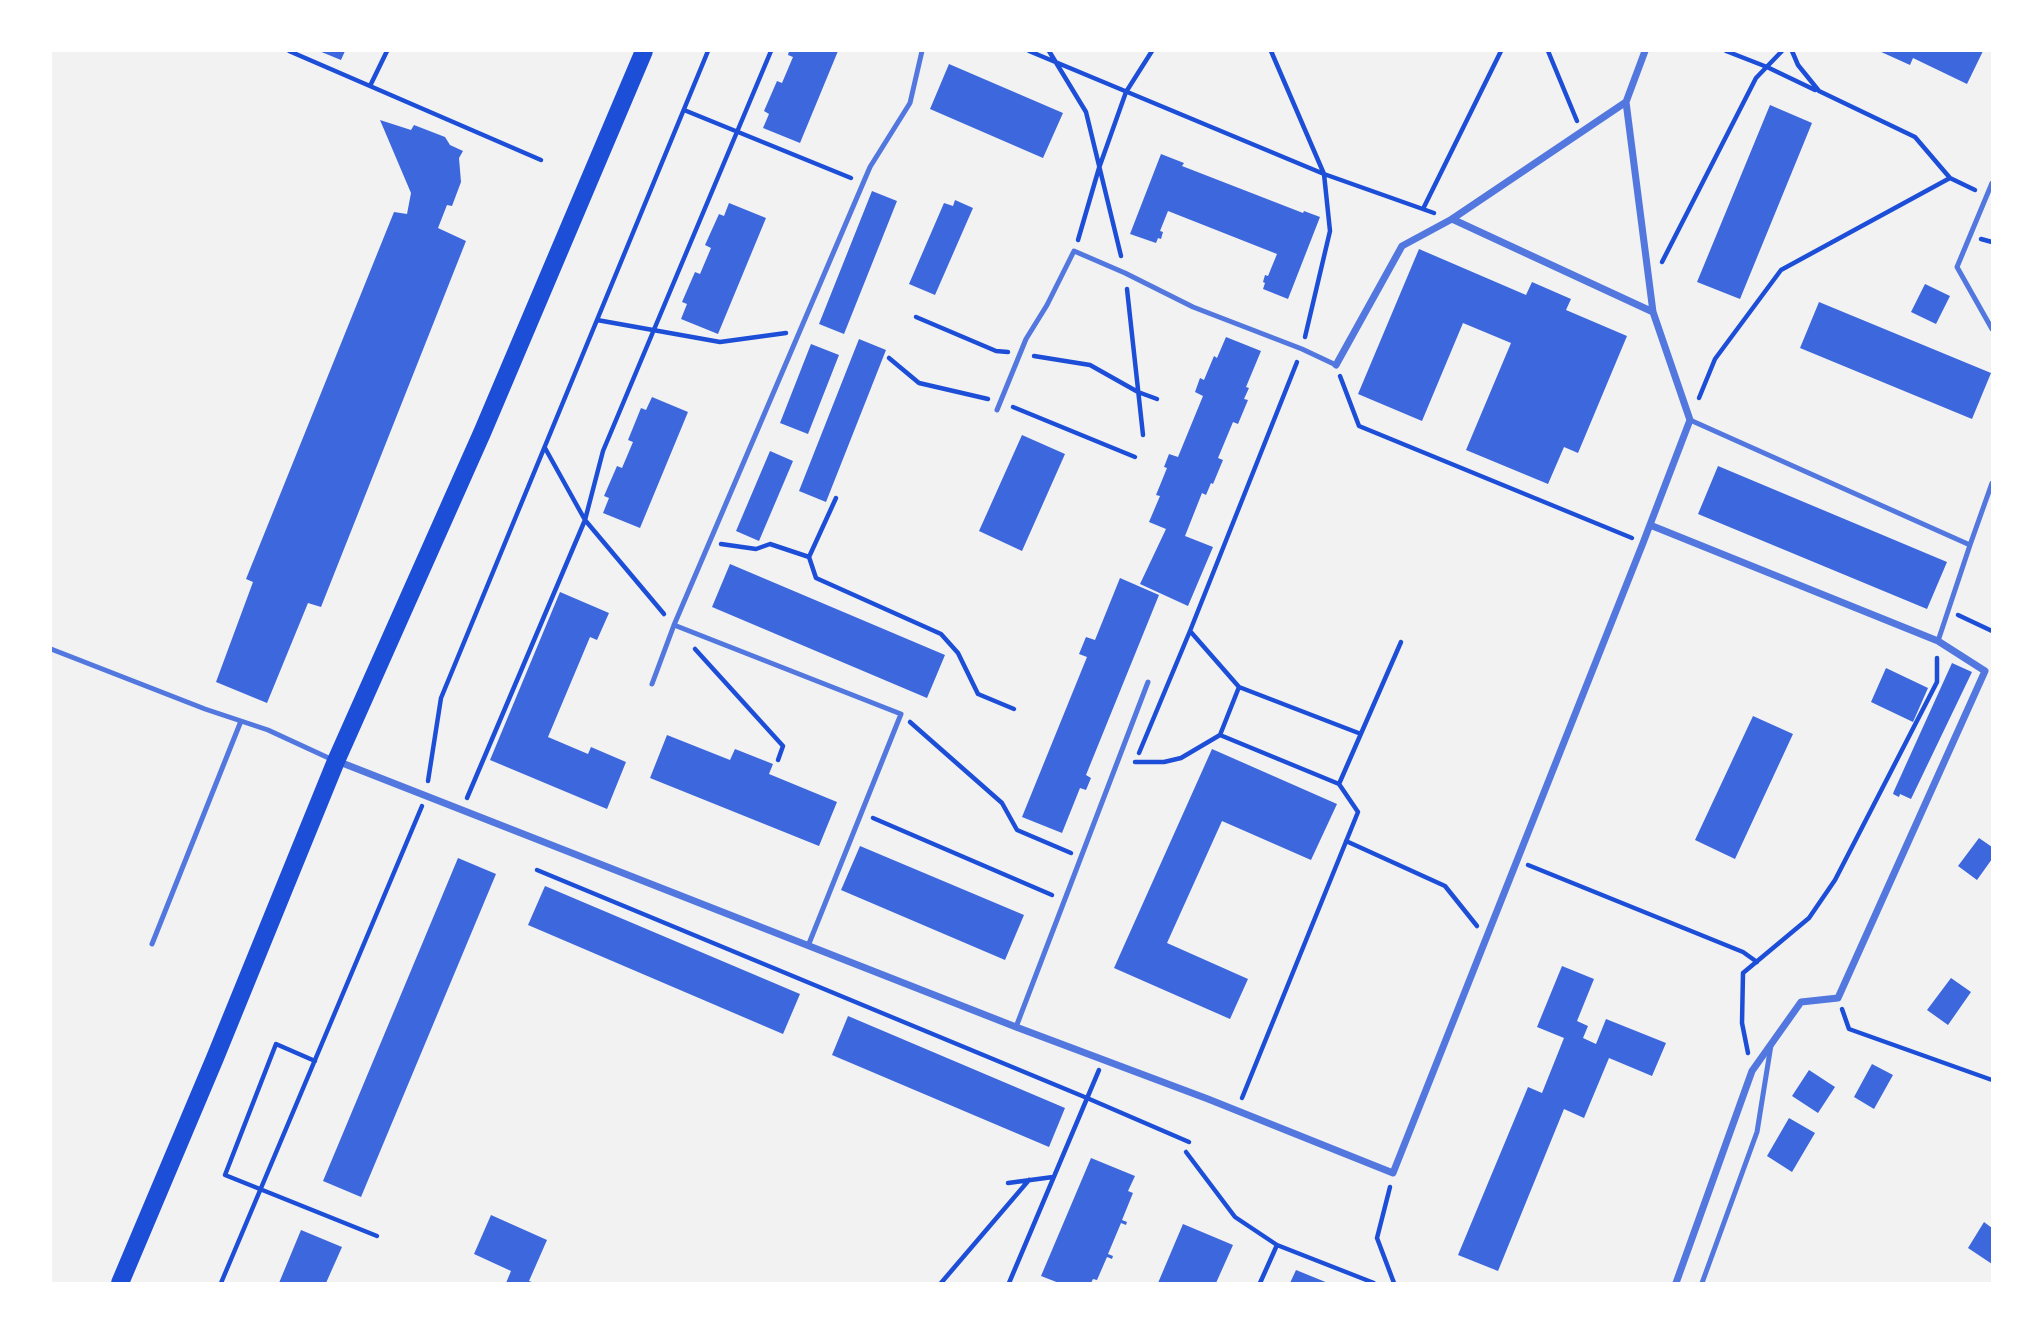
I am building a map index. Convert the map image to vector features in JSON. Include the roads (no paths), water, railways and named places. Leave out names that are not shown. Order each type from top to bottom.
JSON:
[{"type":"main road","points":[[120,1283],[336,761],[482,433],[644,51]]},
{"type":"street","points":[[336,761],[1393,1173],[1690,420],[1653,312],[1626,102],[1645,51]]},
{"type":"street","points":[[1336,365],[1402,246],[1452,219],[1626,102]]},
{"type":"street","points":[[1452,219],[1653,312]]},
{"type":"street","points":[[1650,525],[1938,641],[1985,671],[1838,998],[1801,1002],[1752,1071],[1676,1283]]},
{"type":"lane","points":[[652,684],[674,625],[870,167],[910,103],[922,51]]},
{"type":"lane","points":[[1992,183],[1957,267],[1992,329]]},
{"type":"lane","points":[[997,410],[1026,338],[1047,305],[1074,251],[1192,307],[1302,349],[1336,365]]},
{"type":"lane","points":[[1690,420],[1970,545]]},
{"type":"lane","points":[[1938,641],[1992,483]]},
{"type":"lane","points":[[674,625],[901,714],[808,946]]},
{"type":"lane","points":[[51,649],[205,709],[268,730],[336,761]]},
{"type":"lane","points":[[1016,1027],[1148,682]]},
{"type":"lane","points":[[152,944],[241,721]]},
{"type":"lane","points":[[1702,1283],[1757,1132],[1772,1042]]}]
